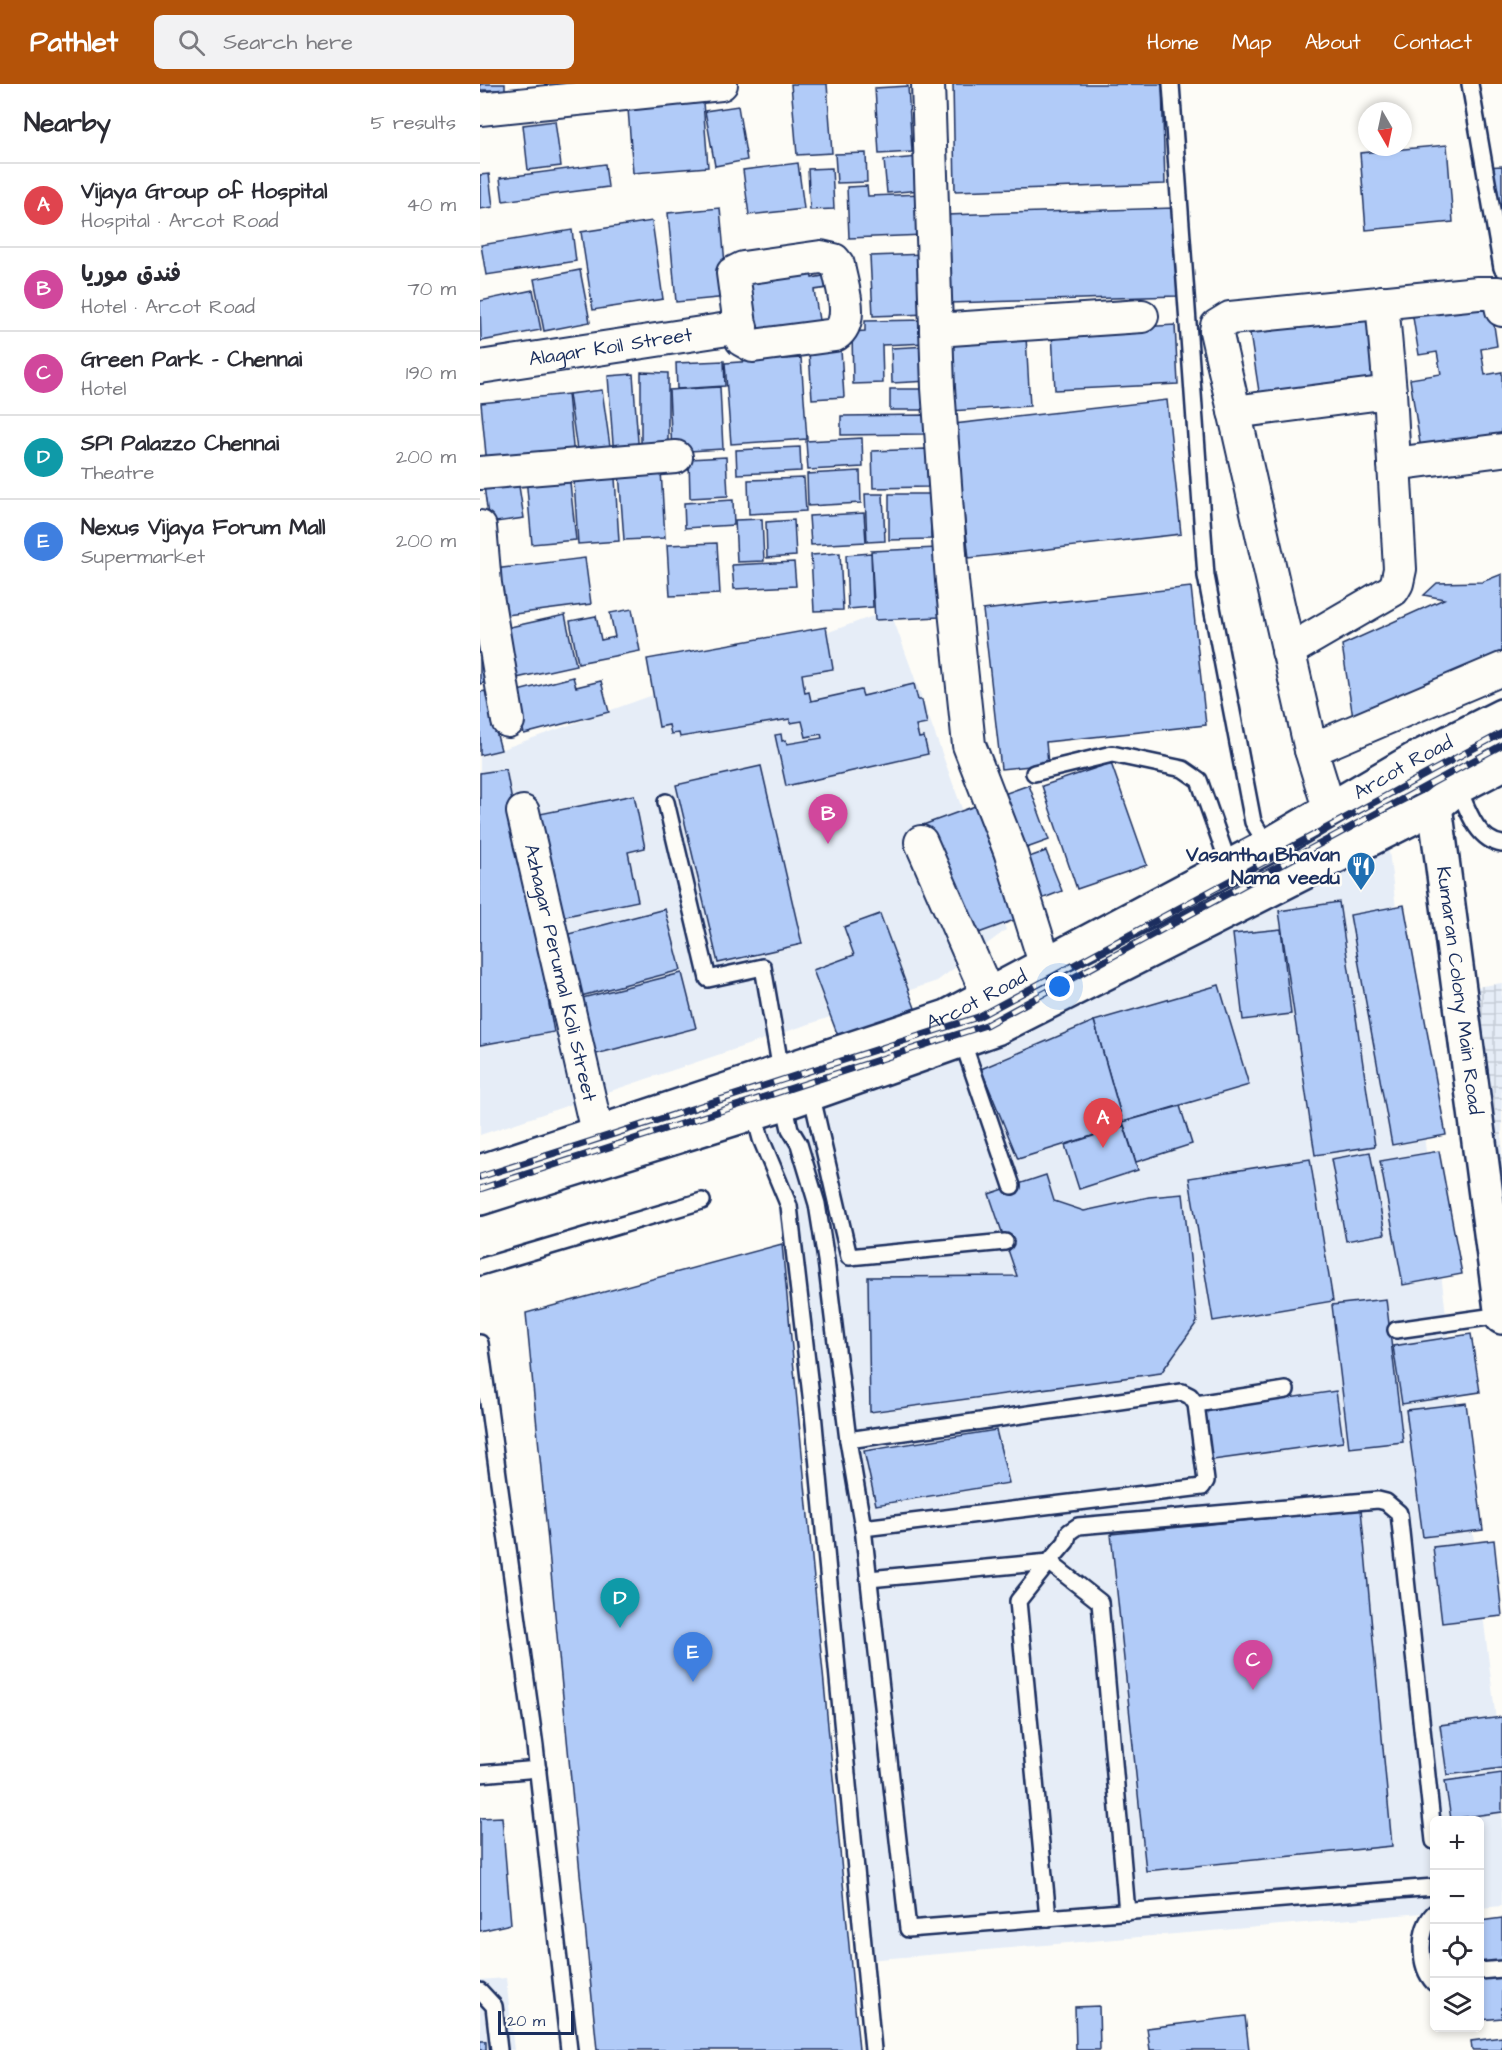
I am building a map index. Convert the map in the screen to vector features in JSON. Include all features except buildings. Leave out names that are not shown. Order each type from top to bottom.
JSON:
[{"type":"main road","name":"Arcot Road","points":[[480,1172],[597,1132],[783,1095],[947,1017],[1268,846],[1414,760],[1502,716]]},
{"type":"main road","name":"Arcot Road","points":[[480,1198],[783,1095],[996,1028],[1446,797],[1502,764]]},
{"type":"main road","name":"Kumaran Colony Main Road","points":[[1446,797],[1502,1316]]},
{"type":"street","points":[[480,109],[721,84]]},
{"type":"street","points":[[928,84],[936,330],[952,581],[969,745],[1010,851],[1045,963]]},
{"type":"street","points":[[1329,808],[1311,750],[1216,331],[1218,326],[1230,318],[1495,292],[1500,295],[1502,310]]},
{"type":"street","points":[[1288,651],[1393,590],[1397,583],[1400,560],[1382,303]]},
{"type":"street","points":[[936,330],[1142,316]]},
{"type":"street","name":"Alagar Koil Street","points":[[480,367],[741,327]]},
{"type":"street","points":[[1234,412],[1390,392]]},
{"type":"street","points":[[1394,464],[1502,450]]},
{"type":"street","points":[[480,473],[676,457]]},
{"type":"street","points":[[480,527],[485,584],[508,722]]},
{"type":"street","points":[[1311,750],[1502,669]]},
{"type":"street","name":"Azhagar Perumal Koli Street","points":[[523,812],[597,1132]]},
{"type":"street","points":[[921,842],[988,995]]},
{"type":"lane","points":[[1171,84],[1206,576],[1253,822],[1268,846]]},
{"type":"lane","points":[[1470,84],[1502,268]]},
{"type":"lane","points":[[1034,773],[1112,754],[1183,768],[1199,780],[1229,865]]},
{"type":"lane","points":[[1446,797],[1478,830],[1502,844]]},
{"type":"lane","points":[[666,802],[708,979],[763,967],[790,1129],[799,1143],[816,1204],[848,1440],[863,1528],[908,1929],[1430,1887]]},
{"type":"lane","points":[[962,1040],[1012,1186]]},
{"type":"lane","points":[[783,1095],[849,1257],[1005,1242]]},
{"type":"lane","points":[[783,1095],[761,1139],[789,1206],[813,1413],[873,2050]]},
{"type":"lane","points":[[480,1267],[702,1201]]},
{"type":"lane","points":[[1396,1330],[1502,1316]]},
{"type":"lane","points":[[480,1343],[538,1769],[569,2050]]},
{"type":"lane","points":[[1196,1404],[1286,1390]]},
{"type":"lane","points":[[848,1440],[1182,1392],[1190,1396],[1196,1404],[1206,1481],[1202,1486],[863,1528]]},
{"type":"lane","points":[[1048,1918],[1018,1601],[1066,1542],[1069,1532],[1078,1526],[1378,1500],[1393,1506],[1399,1513],[1431,1816]]},
{"type":"lane","points":[[869,1579],[1049,1562],[1100,1602],[1127,1912]]},
{"type":"lane","points":[[480,1774],[538,1769]]},
{"type":"lane","points":[[1430,1918],[1426,1922],[1421,1938],[1432,1978]]},
{"type":"lane","points":[[1484,1971],[1502,1969]]},
{"type":"lane","points":[[480,1991],[494,2006],[499,2050]]},
{"type":"shaded area","points":[[890,610],[1006,930],[937,981],[480,1135],[480,757]]},
{"type":"shaded area","points":[[1386,827],[1502,1769],[1502,1906],[1484,1908],[1484,1816],[1430,1816],[1430,1912],[868,1960],[769,1129],[1028,1030]]},
{"type":"shaded area","points":[[1502,983],[1502,1312],[1463,989]]},
{"type":"shaded area","points":[[506,1978],[514,2050],[480,2050],[480,1980]]},
{"type":"railway","points":[[480,1177],[978,1017],[1502,733]]},
{"type":"railway","points":[[480,1189],[986,1025],[1502,745]]},
{"type":"place","name":"فندق موريا","points":[[828,844]]},
{"type":"place","name":"Vasantha Bhavan Nama veedu","points":[[1361,892]]},
{"type":"place","name":"Vijaya Group of Hospital","points":[[1103,1148]]},
{"type":"place","name":"SPI Palazzo Chennai","points":[[620,1628]]},
{"type":"place","name":"Nexus Vijaya Forum Mall","points":[[693,1682]]},
{"type":"place","name":"Green Park - Chennai","points":[[1253,1690]]}]
